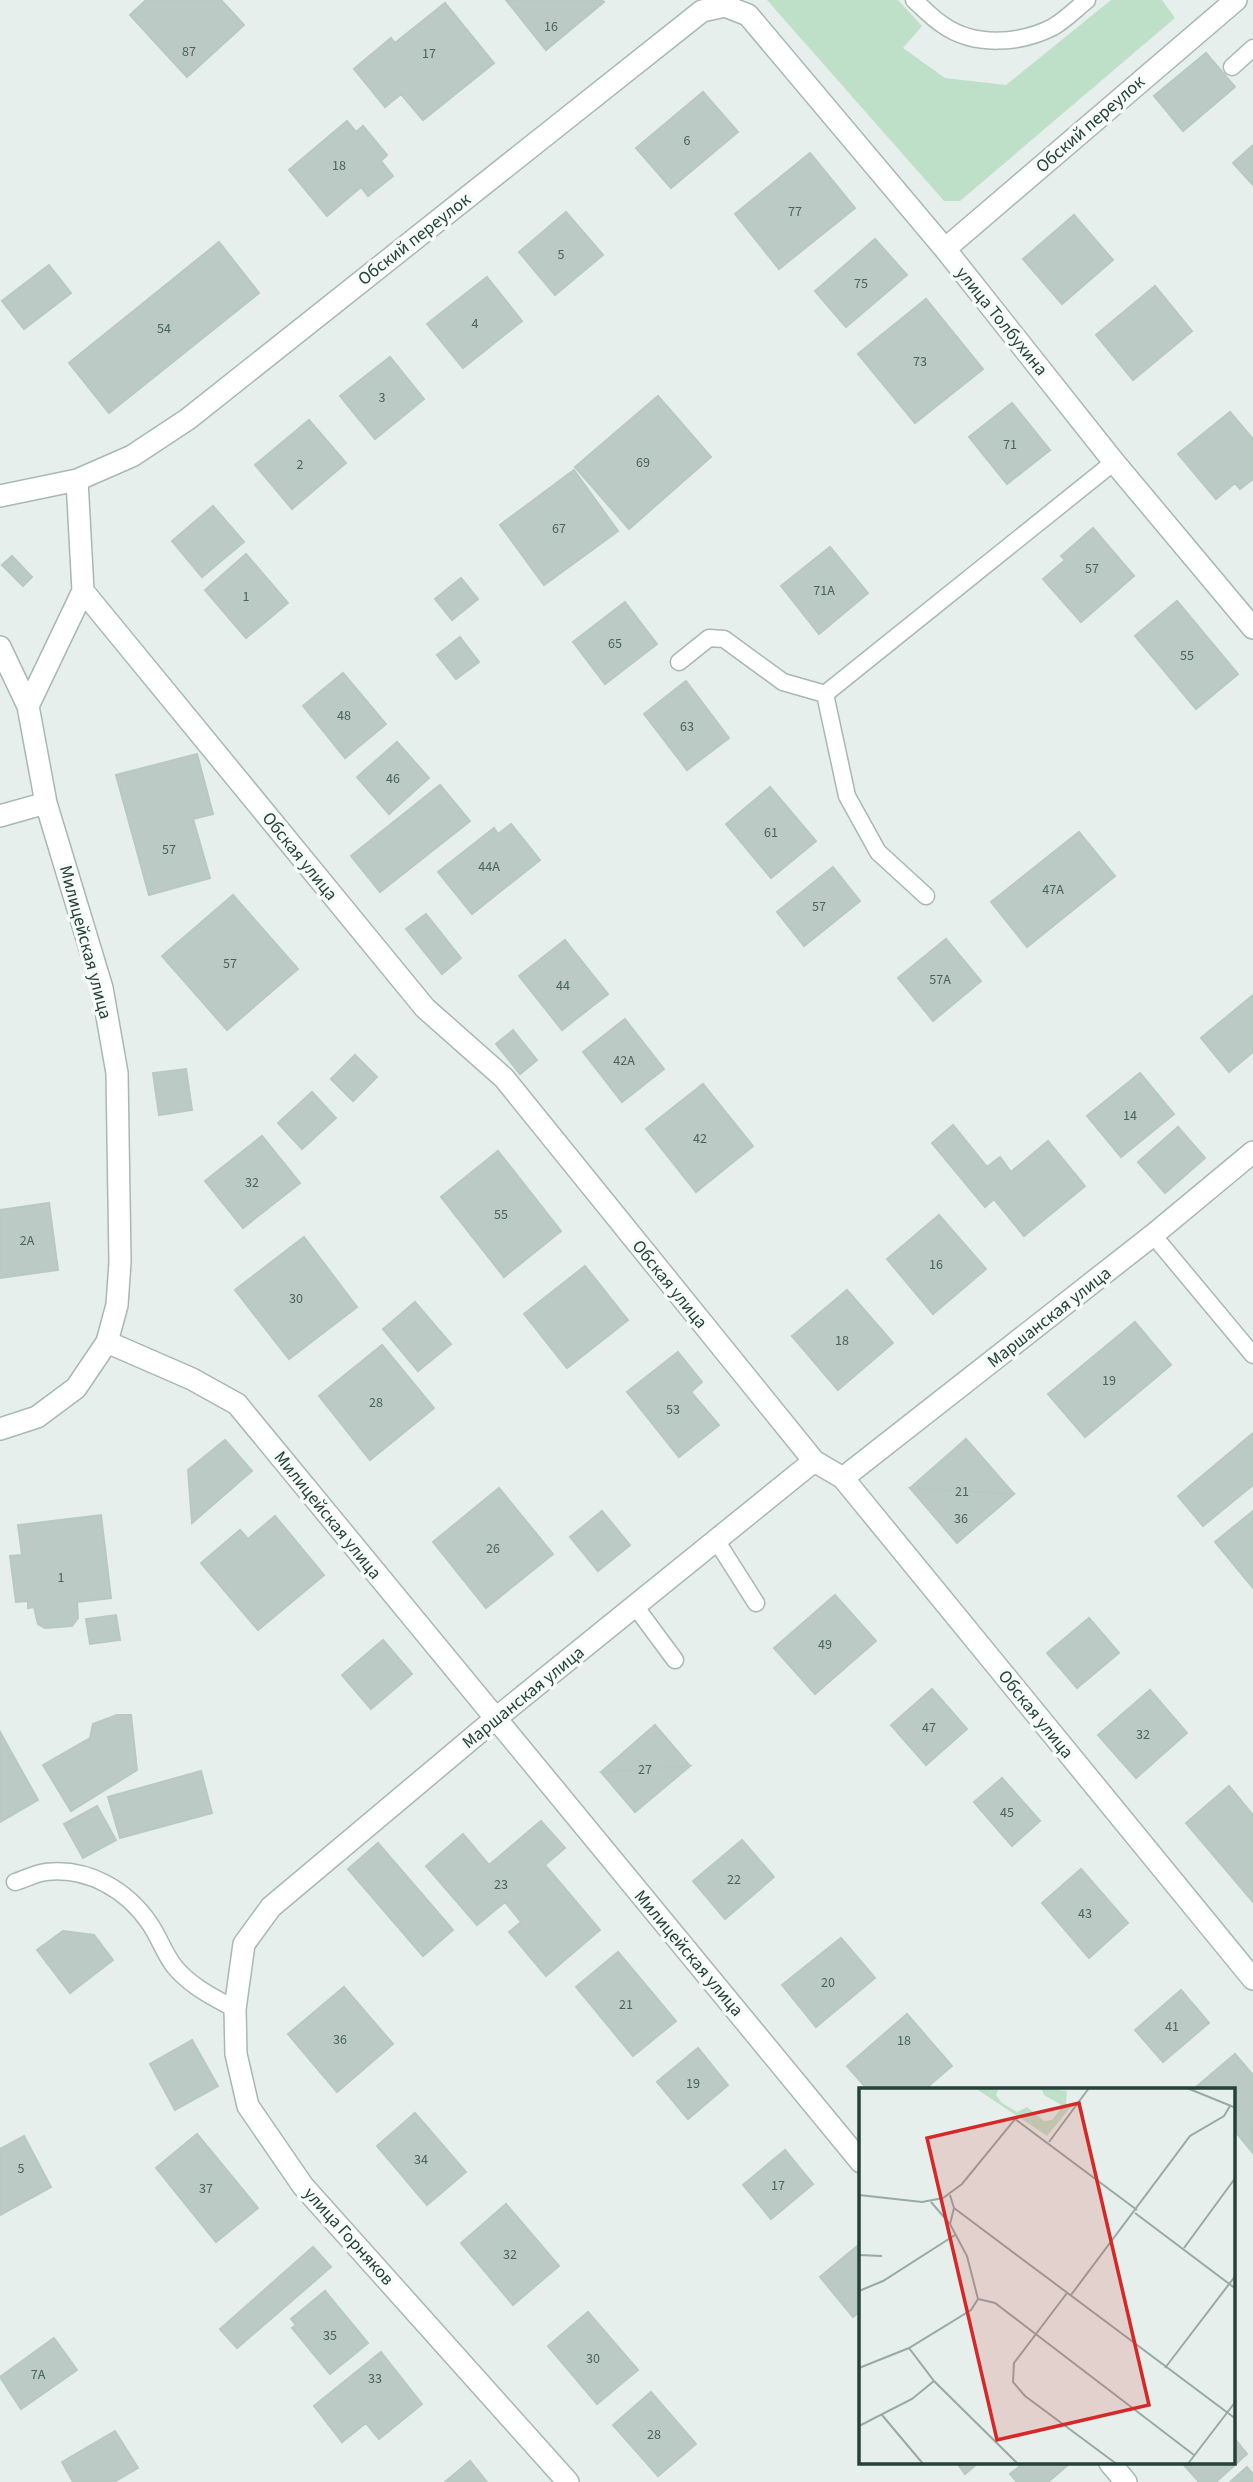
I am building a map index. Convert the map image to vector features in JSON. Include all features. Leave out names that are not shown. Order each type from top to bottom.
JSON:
[{"type":"street","name":"Обский переулок","points":[[945,249],[1236,0]]},
{"type":"street","name":"Обский переулок","points":[[0,496],[78,480],[132,456],[188,419],[702,10],[724,6],[748,15]]},
{"type":"street","name":"улица Толбухина","points":[[748,15],[945,249],[1114,462],[1253,628]]},
{"type":"street","points":[[27,706],[83,591],[78,480]]},
{"type":"street","name":"Обская улица","points":[[83,591],[425,1008],[503,1078],[814,1461],[843,1478],[1253,1979]]},
{"type":"street","name":"Милицейская улица","points":[[0,647],[27,706],[46,803],[102,988],[117,1073],[120,1262],[117,1305],[107,1342],[192,1379],[237,1404],[859,2160]]},
{"type":"street","points":[[0,816],[46,803]]},
{"type":"street","name":"Маршанская улица","points":[[843,1478],[1153,1235],[1253,1152]]},
{"type":"street","points":[[0,1429],[37,1417],[76,1388],[107,1342]]},
{"type":"street","name":"Маршанская улица","points":[[244,1944],[271,1907],[495,1719],[814,1461]]},
{"type":"street","name":"улица Горняков","points":[[244,1944],[234,2009],[236,2054],[248,2106],[303,2186],[568,2482]]},
{"type":"street","points":[[1111,2464],[1126,2482]]},
{"type":"lane","points":[[914,0],[944,27],[998,42],[1029,37],[1055,26],[1087,0]]},
{"type":"lane","points":[[1231,67],[1253,48]]},
{"type":"lane","points":[[825,694],[1114,462]]},
{"type":"lane","points":[[679,662],[709,638],[724,639],[783,682],[825,694]]},
{"type":"lane","points":[[825,694],[847,796],[878,852],[926,896]]},
{"type":"lane","points":[[1153,1235],[1253,1355]]},
{"type":"lane","points":[[716,1540],[756,1603]]},
{"type":"lane","points":[[635,1606],[675,1660]]},
{"type":"lane","points":[[15,1882],[45,1871],[77,1873],[101,1880],[125,1895],[141,1913],[174,1966],[200,1991],[234,2009]]},
{"type":"green space","points":[[767,0],[898,0],[922,26],[903,48],[945,78],[1006,85],[1111,0],[1162,0],[1175,18],[960,201],[944,201]]},
{"type":"building","points":[[146,0],[221,0],[244,25],[187,77],[130,15]]},
{"type":"building","points":[[506,0],[602,0],[604,2],[546,50]]},
{"type":"building","points":[[445,3],[494,63],[423,120],[401,94],[385,107],[354,69],[391,38],[395,43]]},
{"type":"building","points":[[1206,53],[1235,87],[1183,131],[1154,96]]},
{"type":"building","points":[[703,92],[738,132],[671,188],[636,148]]},
{"type":"building","points":[[347,121],[356,132],[363,126],[387,155],[381,161],[393,176],[368,196],[361,187],[327,216],[289,170]]},
{"type":"building","points":[[1253,145],[1253,185],[1233,163]]},
{"type":"building","points":[[810,153],[855,208],[779,269],[735,214]]},
{"type":"building","points":[[566,212],[603,255],[555,295],[519,252]]},
{"type":"building","points":[[1074,215],[1113,260],[1062,304],[1023,259]]},
{"type":"building","points":[[875,239],[907,275],[846,327],[815,291]]},
{"type":"building","points":[[219,242],[259,293],[109,413],[69,363]]},
{"type":"building","points":[[49,265],[71,293],[24,329],[2,301]]},
{"type":"building","points":[[487,277],[522,321],[463,368],[427,324]]},
{"type":"building","points":[[1155,286],[1192,331],[1133,380],[1096,335]]},
{"type":"building","points":[[926,299],[983,369],[915,423],[858,354]]},
{"type":"building","points":[[390,357],[424,399],[375,439],[340,396]]},
{"type":"building","points":[[658,396],[711,457],[629,529],[575,467]]},
{"type":"building","points":[[1012,403],[1050,450],[1007,484],[969,437]]},
{"type":"building","points":[[1230,412],[1253,439],[1253,479],[1240,489],[1235,483],[1216,499],[1178,454]]},
{"type":"building","points":[[309,420],[346,463],[292,509],[255,465]]},
{"type":"building","points":[[574,470],[618,531],[544,585],[500,525]]},
{"type":"building","points":[[213,506],[244,542],[202,577],[172,541]]},
{"type":"building","points":[[1093,528],[1134,576],[1081,622],[1043,579],[1065,560],[1061,556]]},
{"type":"building","points":[[830,547],[868,593],[819,634],[781,586]]},
{"type":"building","points":[[246,554],[288,603],[246,638],[205,590]]},
{"type":"building","points":[[12,556],[32,577],[23,586],[2,565]]},
{"type":"building","points":[[461,578],[478,599],[452,620],[435,599]]},
{"type":"building","points":[[1177,601],[1238,674],[1196,709],[1135,636]]},
{"type":"building","points":[[625,602],[657,644],[605,684],[573,642]]},
{"type":"building","points":[[460,637],[479,662],[456,679],[437,655]]},
{"type":"building","points":[[343,673],[386,724],[345,758],[303,706]]},
{"type":"building","points":[[686,681],[729,738],[687,770],[644,714]]},
{"type":"building","points":[[397,742],[429,778],[389,814],[357,777]]},
{"type":"building","points":[[197,754],[213,814],[193,819],[210,878],[149,895],[116,775]]},
{"type":"building","points":[[440,785],[470,821],[380,892],[351,856]]},
{"type":"building","points":[[770,787],[816,841],[771,878],[726,824]]},
{"type":"building","points":[[511,824],[540,860],[472,914],[438,872],[494,828],[498,834]]},
{"type":"building","points":[[1079,832],[1115,876],[1027,947],[991,902]]},
{"type":"building","points":[[833,867],[860,901],[804,946],[777,912]]},
{"type":"building","points":[[233,895],[298,969],[227,1030],[162,956]]},
{"type":"building","points":[[426,914],[461,958],[442,974],[406,929]]},
{"type":"building","points":[[946,939],[981,981],[933,1021],[898,978]]},
{"type":"building","points":[[565,940],[608,994],[562,1030],[519,976]]},
{"type":"building","points":[[1253,995],[1253,1052],[1229,1072],[1201,1038]]},
{"type":"building","points":[[625,1019],[664,1069],[622,1102],[583,1052]]},
{"type":"building","points":[[513,1030],[537,1060],[520,1074],[496,1044]]},
{"type":"building","points":[[355,1055],[377,1077],[353,1101],[331,1079]]},
{"type":"building","points":[[186,1069],[192,1110],[159,1115],[153,1073]]},
{"type":"building","points":[[1140,1073],[1174,1114],[1121,1157],[1087,1116]]},
{"type":"building","points":[[703,1084],[753,1146],[696,1192],[646,1129]]},
{"type":"building","points":[[312,1092],[336,1118],[302,1149],[278,1123]]},
{"type":"building","points":[[953,1125],[987,1167],[1000,1157],[1011,1172],[1048,1141],[1085,1186],[1024,1236],[994,1199],[985,1207],[932,1143]]},
{"type":"building","points":[[1178,1127],[1205,1158],[1165,1193],[1138,1162]]},
{"type":"building","points":[[262,1136],[300,1183],[243,1228],[205,1181]]},
{"type":"building","points":[[498,1151],[561,1231],[504,1277],[441,1197]]},
{"type":"building","points":[[49,1203],[58,1270],[0,1278],[0,1210]]},
{"type":"building","points":[[939,1215],[986,1269],[933,1314],[887,1259]]},
{"type":"building","points":[[304,1237],[357,1307],[289,1359],[235,1290]]},
{"type":"building","points":[[585,1266],[628,1320],[567,1368],[524,1314]]},
{"type":"building","points":[[847,1290],[893,1343],[838,1390],[792,1336]]},
{"type":"building","points":[[415,1302],[451,1344],[418,1371],[383,1329]]},
{"type":"building","points":[[1135,1322],[1171,1365],[1085,1437],[1048,1394]]},
{"type":"building","points":[[382,1345],[434,1408],[370,1460],[319,1396]]},
{"type":"building","points":[[678,1352],[702,1382],[691,1392],[719,1425],[679,1457],[627,1392]]},
{"type":"building","points":[[1253,1433],[1253,1485],[1203,1526],[1178,1496]]},
{"type":"building","points":[[966,1439],[1014,1494],[957,1543],[910,1488]]},
{"type":"building","points":[[225,1440],[252,1471],[192,1523],[188,1470]]},
{"type":"building","points":[[499,1488],[553,1554],[486,1608],[433,1542]]},
{"type":"building","points":[[910,1488],[1014,1494],[957,1543]]},
{"type":"building","points":[[602,1511],[630,1545],[598,1571],[570,1537]]},
{"type":"building","points":[[1253,1511],[1253,1588],[1215,1542]]},
{"type":"building","points":[[101,1515],[111,1598],[77,1602],[78,1618],[72,1626],[45,1628],[38,1624],[34,1607],[28,1608],[28,1601],[16,1602],[10,1556],[22,1555],[18,1525]]},
{"type":"building","points":[[275,1516],[324,1575],[258,1630],[201,1563],[240,1530],[248,1539]]},
{"type":"building","points":[[835,1595],[876,1641],[815,1694],[774,1648]]},
{"type":"building","points":[[116,1615],[120,1640],[90,1644],[86,1619]]},
{"type":"building","points":[[1089,1618],[1119,1653],[1077,1688],[1047,1653]]},
{"type":"building","points":[[383,1640],[412,1674],[371,1709],[342,1675]]},
{"type":"building","points":[[932,1689],[967,1729],[926,1765],[891,1725]]},
{"type":"building","points":[[1150,1690],[1187,1733],[1136,1778],[1098,1735]]},
{"type":"building","points":[[117,1715],[131,1715],[137,1770],[71,1811],[43,1765],[90,1738],[93,1724]]},
{"type":"building","points":[[655,1725],[690,1766],[635,1812],[601,1772]]},
{"type":"building","points":[[0,1732],[38,1800],[0,1822]]},
{"type":"building","points":[[690,1766],[635,1812],[601,1772]]},
{"type":"building","points":[[201,1771],[212,1813],[120,1838],[108,1797]]},
{"type":"building","points":[[1002,1778],[1040,1821],[1012,1846],[974,1802]]},
{"type":"building","points":[[1229,1786],[1253,1815],[1253,1902],[1186,1823]]},
{"type":"building","points":[[97,1806],[116,1840],[83,1858],[64,1824]]},
{"type":"building","points":[[541,1821],[565,1848],[545,1865],[600,1930],[546,1976],[509,1932],[521,1922],[505,1902],[477,1925],[426,1866],[463,1834],[489,1865]]},
{"type":"building","points":[[742,1840],[774,1877],[725,1919],[693,1881]]},
{"type":"building","points":[[378,1843],[453,1930],[423,1956],[348,1869]]},
{"type":"building","points":[[1081,1869],[1128,1923],[1089,1958],[1042,1903]]},
{"type":"building","points":[[63,1931],[94,1935],[113,1960],[70,1993],[37,1950]]},
{"type":"building","points":[[841,1938],[875,1978],[816,2027],[782,1985]]},
{"type":"building","points":[[618,1952],[676,2021],[633,2056],[576,1987]]},
{"type":"building","points":[[344,1987],[393,2044],[337,2092],[288,2034]]},
{"type":"building","points":[[1181,1990],[1209,2023],[1163,2062],[1135,2030]]},
{"type":"building","points":[[907,2014],[952,2066],[926,2088],[866,2088],[847,2066]]},
{"type":"building","points":[[192,2040],[218,2086],[175,2110],[150,2064]]},
{"type":"building","points":[[698,2048],[728,2085],[688,2119],[657,2082]]},
{"type":"building","points":[[1235,2054],[1253,2075],[1252,2152],[1236,2132],[1236,2088],[1196,2087]]},
{"type":"building","points":[[415,2113],[466,2172],[427,2205],[377,2146]]},
{"type":"building","points":[[197,2134],[258,2208],[216,2242],[156,2168]]},
{"type":"building","points":[[24,2136],[51,2187],[0,2215],[0,2149]]},
{"type":"building","points":[[785,2150],[813,2184],[771,2219],[743,2185]]},
{"type":"building","points":[[506,2204],[559,2266],[513,2305],[461,2243]]},
{"type":"building","points":[[859,2245],[859,2312],[853,2317],[820,2277]]},
{"type":"building","points":[[313,2247],[331,2267],[237,2348],[220,2329]]},
{"type":"building","points":[[325,2291],[368,2343],[330,2374],[292,2328],[296,2325],[291,2319]]},
{"type":"building","points":[[588,2312],[638,2370],[597,2404],[548,2346]]},
{"type":"building","points":[[54,2338],[77,2370],[21,2409],[0,2377]]},
{"type":"building","points":[[381,2352],[422,2404],[379,2439],[366,2423],[342,2442],[314,2406]]},
{"type":"building","points":[[651,2392],[696,2444],[658,2476],[613,2425]]},
{"type":"building","points":[[115,2431],[138,2468],[114,2482],[73,2482],[62,2462]]},
{"type":"building","points":[[1236,2440],[1247,2454],[1236,2464]]},
{"type":"building","points":[[470,2461],[487,2482],[445,2482]]},
{"type":"building","points":[[958,2464],[977,2464],[965,2474]]},
{"type":"building","points":[[1023,2464],[1068,2465],[1048,2482],[1017,2482],[1010,2474]]},
{"type":"building","points":[[1183,2464],[1236,2464],[1216,2482],[1199,2482]]},
{"type":"building","points":[[1247,2467],[1253,2474],[1253,2482],[1230,2482]]}]
